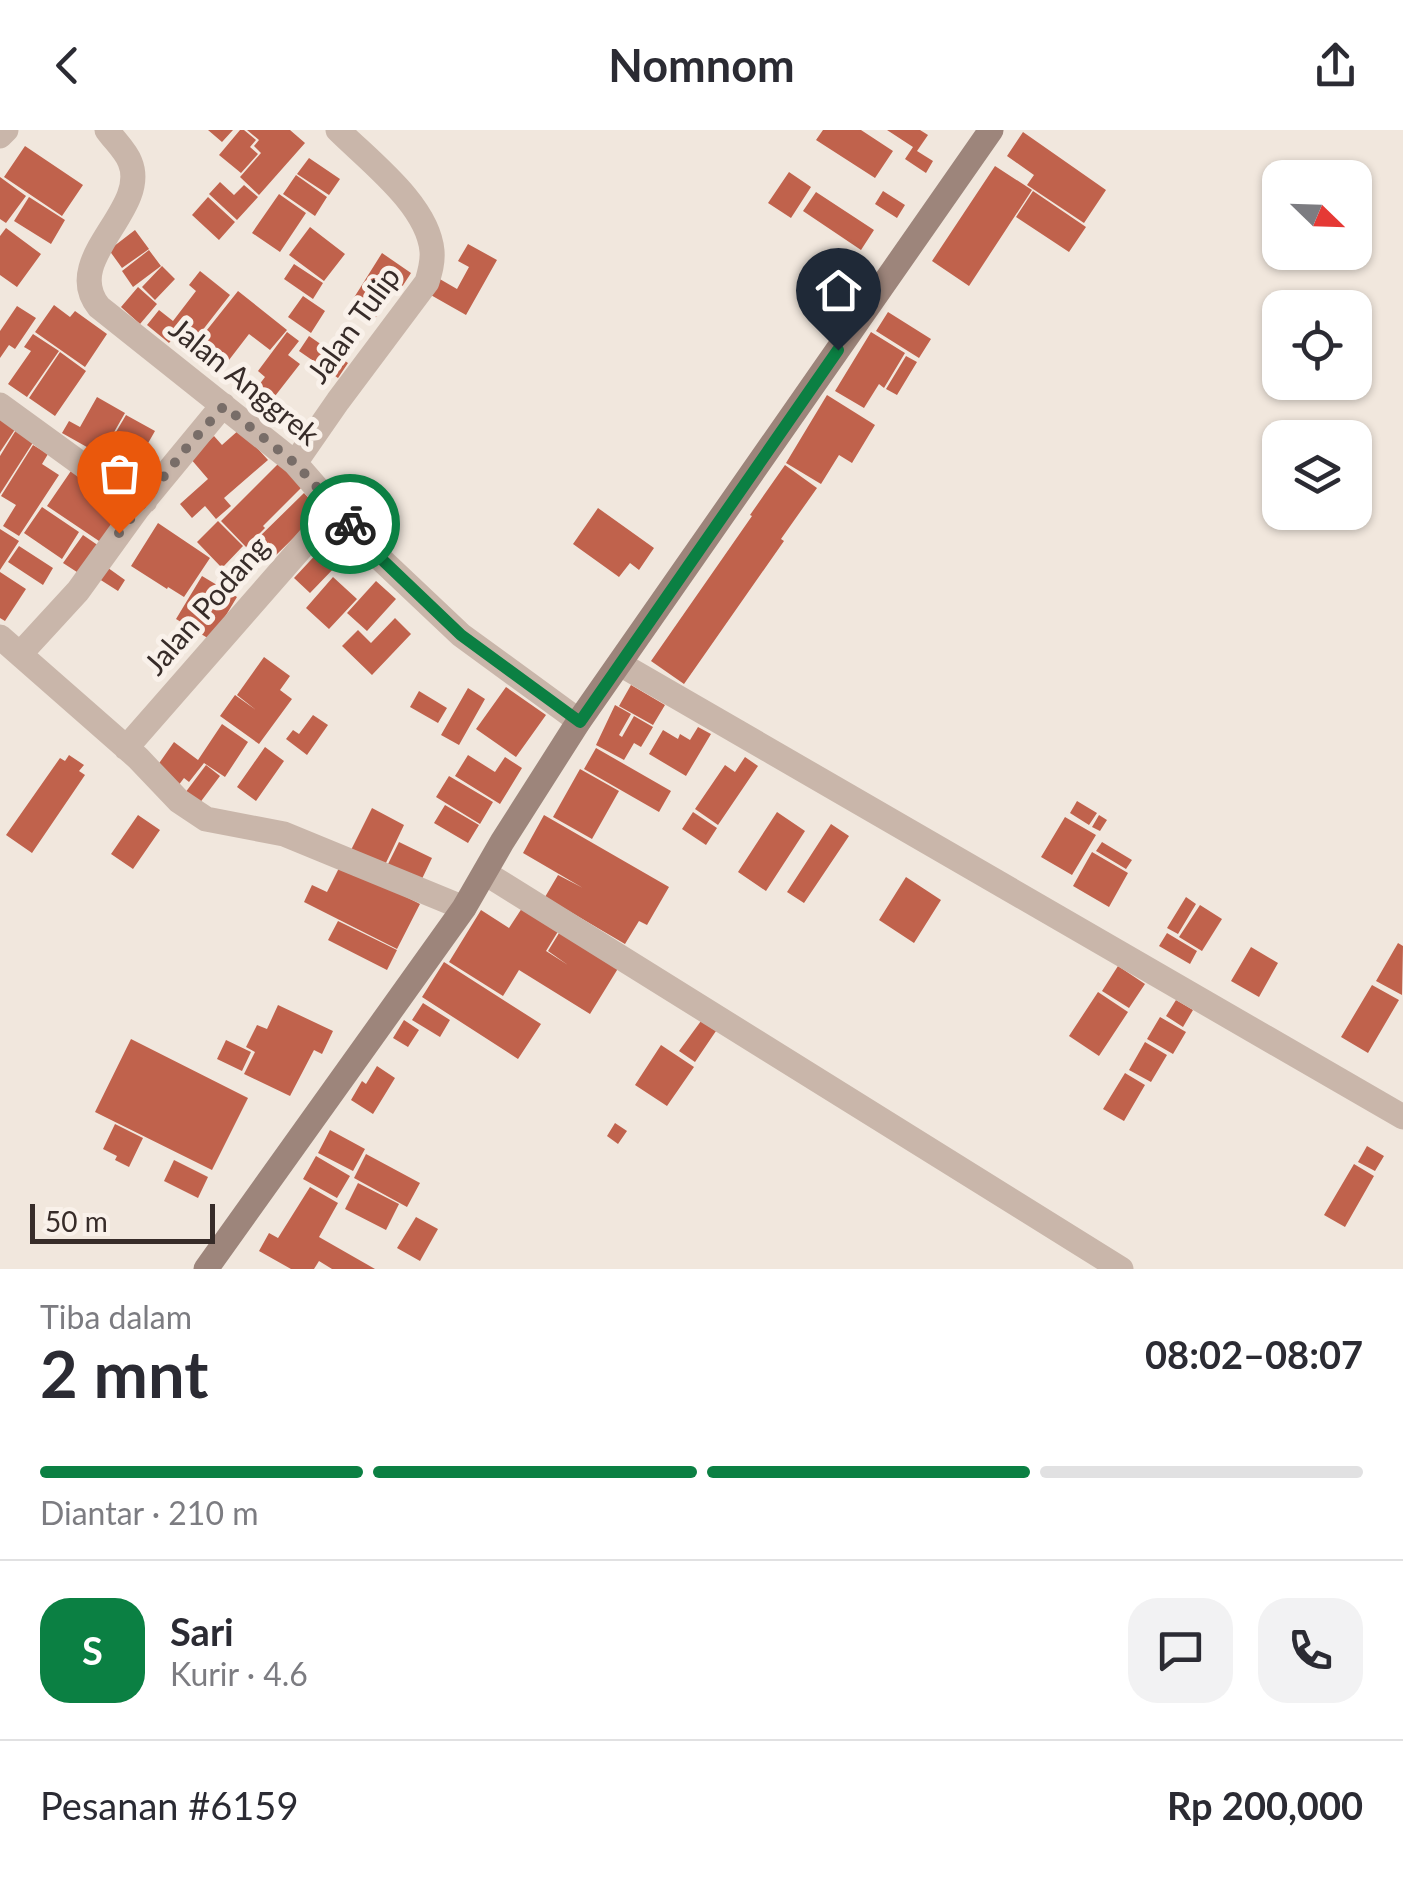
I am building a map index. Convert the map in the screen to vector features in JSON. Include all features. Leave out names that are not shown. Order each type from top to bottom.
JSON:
[{"type":"main road","points":[[206,1269],[464,908],[580,722],[991,130]]},
{"type":"street","points":[[0,136],[6,130]]},
{"type":"street","name":"Jalan Anggrek","points":[[107,130],[130,162],[132,179],[129,196],[93,262],[90,290],[94,300],[296,464],[372,550],[461,635],[580,722]]},
{"type":"street","name":"Jalan Tulip","points":[[296,464],[428,282],[432,263],[432,247],[421,217],[338,130]]},
{"type":"street","points":[[0,405],[84,466],[145,501]]},
{"type":"street","points":[[21,654],[78,591],[188,446],[224,406]]},
{"type":"street","name":"Jalan Podang","points":[[126,748],[336,508]]},
{"type":"street","points":[[0,637],[179,800],[206,819],[284,834],[464,908]]},
{"type":"street","points":[[620,664],[1403,1116]]},
{"type":"street","points":[[486,873],[1121,1269]]},
{"type":"building","points":[[208,130],[233,130],[222,142]]},
{"type":"building","points":[[240,130],[256,140],[250,147],[258,154],[241,173],[219,155]]},
{"type":"building","points":[[247,130],[290,130],[305,143],[259,195],[240,177],[261,153],[254,146],[259,140]]},
{"type":"building","points":[[823,130],[861,130],[893,151],[875,178],[816,140]]},
{"type":"building","points":[[887,130],[920,130],[928,135],[917,151],[933,161],[926,173],[905,159],[913,147]]},
{"type":"building","points":[[1023,132],[1106,190],[1084,223],[1027,185],[1034,175],[1007,156]]},
{"type":"building","points":[[25,146],[83,185],[62,216],[4,177]]},
{"type":"building","points":[[309,158],[340,179],[329,195],[297,174]]},
{"type":"building","points":[[995,166],[1032,190],[969,286],[932,261]]},
{"type":"building","points":[[789,172],[811,187],[791,218],[768,203]]},
{"type":"building","points":[[296,175],[327,197],[315,216],[283,194]]},
{"type":"building","points":[[0,177],[26,196],[6,223],[0,219]]},
{"type":"building","points":[[220,182],[234,195],[244,185],[258,197],[237,220],[209,194]]},
{"type":"building","points":[[883,191],[905,205],[897,218],[875,204]]},
{"type":"building","points":[[1033,191],[1086,227],[1069,252],[1016,217]]},
{"type":"building","points":[[816,192],[874,230],[861,250],[803,211]]},
{"type":"building","points":[[279,194],[306,213],[280,252],[252,233]]},
{"type":"building","points":[[29,197],[65,220],[51,244],[14,221]]},
{"type":"building","points":[[208,197],[235,222],[219,240],[192,215]]},
{"type":"building","points":[[310,227],[345,254],[324,281],[289,255]]},
{"type":"building","points":[[6,228],[41,254],[17,287],[0,275],[0,236]]},
{"type":"building","points":[[135,230],[149,249],[122,268],[109,250]]},
{"type":"building","points":[[468,244],[497,260],[466,315],[429,294],[438,278],[457,289],[469,267],[458,261]]},
{"type":"building","points":[[149,250],[161,266],[133,287],[122,271]]},
{"type":"building","points":[[382,253],[411,273],[374,320],[350,304]]},
{"type":"building","points":[[294,264],[323,283],[313,299],[284,279]]},
{"type":"building","points":[[162,266],[175,279],[155,300],[142,287]]},
{"type":"building","points":[[200,271],[230,295],[191,345],[176,334],[169,343],[147,325],[159,310],[173,321],[196,291],[189,285]]},
{"type":"building","points":[[138,287],[157,304],[140,324],[121,307]]},
{"type":"building","points":[[238,291],[287,330],[270,350],[249,334],[219,373],[191,350]]},
{"type":"building","points":[[303,296],[325,311],[311,333],[288,317]]},
{"type":"building","points":[[54,305],[70,317],[75,311],[107,334],[85,367],[35,332]]},
{"type":"building","points":[[17,306],[36,318],[15,349],[9,345],[0,358],[0,331]]},
{"type":"building","points":[[888,312],[931,339],[919,358],[876,331]]},
{"type":"building","points":[[287,332],[299,341],[288,355],[300,364],[261,414],[246,402],[265,377],[258,371]]},
{"type":"building","points":[[871,332],[905,353],[884,388],[879,384],[864,408],[835,391]]},
{"type":"building","points":[[33,334],[59,351],[27,397],[8,384],[31,351],[24,347]]},
{"type":"building","points":[[309,336],[348,363],[338,378],[299,351]]},
{"type":"building","points":[[60,352],[86,371],[55,416],[29,398]]},
{"type":"building","points":[[906,356],[917,362],[897,395],[886,389]]},
{"type":"building","points":[[827,395],[875,425],[852,463],[839,455],[821,484],[786,463]]},
{"type":"building","points":[[97,397],[125,413],[101,455],[62,433],[69,421],[80,427]]},
{"type":"building","points":[[126,415],[155,431],[135,466],[106,449]]},
{"type":"building","points":[[0,418],[16,428],[0,452]]},
{"type":"building","points":[[240,429],[268,460],[224,498],[231,506],[216,519],[205,506],[192,518],[180,504],[208,479],[190,458],[214,436],[222,445]]},
{"type":"building","points":[[16,430],[34,441],[0,494],[0,456]]},
{"type":"building","points":[[33,445],[48,454],[42,464],[59,475],[19,536],[3,526],[16,505],[1,496]]},
{"type":"building","points":[[279,463],[303,486],[246,547],[221,521]]},
{"type":"building","points":[[785,465],[817,488],[684,684],[651,661]]},
{"type":"building","points":[[73,468],[127,505],[102,543],[47,506]]},
{"type":"building","points":[[304,493],[321,511],[272,559],[255,541]]},
{"type":"building","points":[[42,507],[79,532],[62,559],[24,533]]},
{"type":"building","points":[[598,508],[654,548],[639,570],[630,563],[619,577],[573,544]]},
{"type":"building","points":[[218,521],[243,546],[222,568],[197,542]]},
{"type":"building","points":[[158,523],[210,558],[184,597],[131,566]]},
{"type":"building","points":[[0,529],[19,541],[0,570]]},
{"type":"building","points":[[83,535],[99,546],[80,574],[63,563]]},
{"type":"building","points":[[19,546],[53,568],[43,585],[8,562]]},
{"type":"building","points":[[322,548],[338,564],[310,593],[294,578]]},
{"type":"building","points":[[104,565],[125,580],[118,591],[96,577]]},
{"type":"building","points":[[0,572],[26,589],[5,621],[0,618]]},
{"type":"building","points":[[202,576],[237,597],[211,640],[176,619]]},
{"type":"building","points":[[333,577],[357,599],[329,629],[306,608]]},
{"type":"building","points":[[376,581],[396,599],[367,631],[347,613]]},
{"type":"building","points":[[395,618],[411,634],[372,675],[342,646],[358,630],[371,643]]},
{"type":"building","points":[[264,657],[290,676],[280,690],[292,699],[259,744],[220,716],[235,695],[256,710],[237,695]]},
{"type":"building","points":[[631,685],[665,705],[653,725],[619,706]]},
{"type":"building","points":[[506,687],[546,715],[516,757],[476,729]]},
{"type":"building","points":[[468,688],[485,699],[459,745],[441,735]]},
{"type":"building","points":[[419,691],[447,708],[438,723],[410,707]]},
{"type":"building","points":[[615,705],[631,714],[619,735],[622,737],[634,716],[653,727],[641,747],[634,743],[624,760],[596,745]]},
{"type":"building","points":[[313,715],[328,725],[307,755],[286,739],[293,730],[299,734]]},
{"type":"building","points":[[222,724],[248,742],[225,777],[204,763],[189,782],[184,778],[178,786],[155,769],[174,742],[198,760]]},
{"type":"building","points":[[698,727],[711,734],[686,776],[649,754],[663,730],[678,739],[680,734],[690,740]]},
{"type":"building","points":[[265,747],[284,761],[256,801],[237,787]]},
{"type":"building","points":[[596,748],[671,791],[659,812],[584,769]]},
{"type":"building","points":[[69,755],[84,765],[79,771],[85,775],[32,853],[6,835],[60,758],[65,761]]},
{"type":"building","points":[[468,755],[495,772],[505,757],[522,768],[500,804],[455,776]]},
{"type":"building","points":[[745,757],[758,766],[718,825],[695,809],[725,765],[735,772]]},
{"type":"building","points":[[206,765],[220,776],[199,804],[185,793]]},
{"type":"building","points":[[580,769],[619,791],[592,839],[553,817]]},
{"type":"building","points":[[449,776],[493,802],[480,824],[436,797]]},
{"type":"building","points":[[1077,801],[1097,813],[1089,825],[1070,813]]},
{"type":"building","points":[[445,805],[479,825],[468,843],[434,823]]},
{"type":"building","points":[[372,808],[404,825],[384,867],[351,850]]},
{"type":"building","points":[[693,812],[717,828],[706,845],[682,829]]},
{"type":"building","points":[[777,812],[805,831],[766,891],[738,872]]},
{"type":"building","points":[[138,815],[160,830],[133,869],[111,854]]},
{"type":"building","points":[[544,815],[669,887],[647,925],[639,921],[625,944],[545,897],[558,875],[583,888],[523,853]]},
{"type":"building","points":[[1099,815],[1107,820],[1100,831],[1092,827]]},
{"type":"building","points":[[1065,817],[1096,835],[1072,875],[1041,857]]},
{"type":"building","points":[[831,824],[849,836],[804,903],[787,892]]},
{"type":"building","points":[[399,842],[432,858],[420,883],[387,866]]},
{"type":"building","points":[[1102,842],[1132,860],[1126,869],[1096,851]]},
{"type":"building","points":[[1092,852],[1128,873],[1109,907],[1073,886]]},
{"type":"building","points":[[341,864],[420,904],[397,949],[304,902],[312,885],[327,892]]},
{"type":"building","points":[[906,877],[941,900],[914,943],[879,920]]},
{"type":"building","points":[[1186,897],[1196,904],[1178,934],[1167,928]]},
{"type":"building","points":[[526,902],[562,925],[546,951],[568,965],[548,951],[564,925],[622,962],[590,1014],[519,970],[503,996],[449,962],[481,910],[509,928]]},
{"type":"building","points":[[1200,905],[1222,919],[1202,951],[1179,937]]},
{"type":"building","points":[[338,921],[397,950],[387,970],[328,940]]},
{"type":"building","points":[[1167,933],[1197,951],[1190,964],[1159,946]]},
{"type":"building","points":[[1398,943],[1403,946],[1402,995],[1376,981]]},
{"type":"building","points":[[1251,947],[1278,963],[1259,997],[1231,981]]},
{"type":"building","points":[[444,962],[541,1024],[518,1059],[422,997]]},
{"type":"building","points":[[1118,966],[1145,984],[1129,1008],[1102,991]]},
{"type":"building","points":[[1372,985],[1399,1000],[1368,1053],[1341,1037]]},
{"type":"building","points":[[1098,992],[1128,1012],[1099,1056],[1069,1036]]},
{"type":"building","points":[[1176,1000],[1193,1010],[1183,1027],[1166,1016]]},
{"type":"building","points":[[423,1003],[450,1020],[440,1037],[412,1020]]},
{"type":"building","points":[[278,1005],[333,1031],[322,1054],[314,1050],[290,1096],[244,1074],[255,1052],[246,1047],[257,1025],[267,1029]]},
{"type":"building","points":[[1160,1017],[1186,1032],[1173,1054],[1147,1039]]},
{"type":"building","points":[[404,1020],[419,1030],[408,1047],[393,1038]]},
{"type":"building","points":[[701,1021],[716,1031],[695,1062],[679,1051]]},
{"type":"building","points":[[131,1039],[248,1098],[212,1170],[95,1112]]},
{"type":"building","points":[[226,1040],[251,1052],[242,1071],[217,1059]]},
{"type":"building","points":[[1145,1042],[1167,1055],[1151,1082],[1129,1070]]},
{"type":"building","points":[[661,1045],[694,1067],[667,1106],[635,1085]]},
{"type":"building","points":[[377,1066],[395,1078],[373,1114],[351,1100]]},
{"type":"building","points":[[1125,1073],[1145,1085],[1124,1121],[1103,1109]]},
{"type":"building","points":[[615,1123],[627,1131],[618,1144],[607,1136]]},
{"type":"building","points":[[115,1124],[143,1138],[129,1167],[103,1149]]},
{"type":"building","points":[[330,1130],[365,1149],[353,1171],[318,1153]]},
{"type":"building","points":[[1367,1146],[1384,1156],[1375,1171],[1358,1162]]},
{"type":"building","points":[[366,1154],[420,1183],[407,1207],[354,1178]]},
{"type":"building","points":[[316,1156],[350,1176],[337,1198],[303,1179]]},
{"type":"building","points":[[174,1160],[208,1177],[198,1198],[164,1181]]},
{"type":"building","points":[[1354,1164],[1374,1176],[1345,1227],[1324,1215]]},
{"type":"building","points":[[358,1183],[399,1204],[386,1230],[345,1209]]},
{"type":"building","points":[[310,1187],[338,1203],[319,1237],[375,1269],[332,1269],[319,1261],[314,1269],[291,1269],[259,1251],[269,1233],[278,1238]]},
{"type":"building","points":[[416,1217],[438,1229],[420,1261],[397,1248]]},
{"type":"way so far","points":[[119,533],[224,406],[296,464],[350,524]]},
{"type":"route","points":[[350,524],[461,635],[580,722],[838,350]]}]
